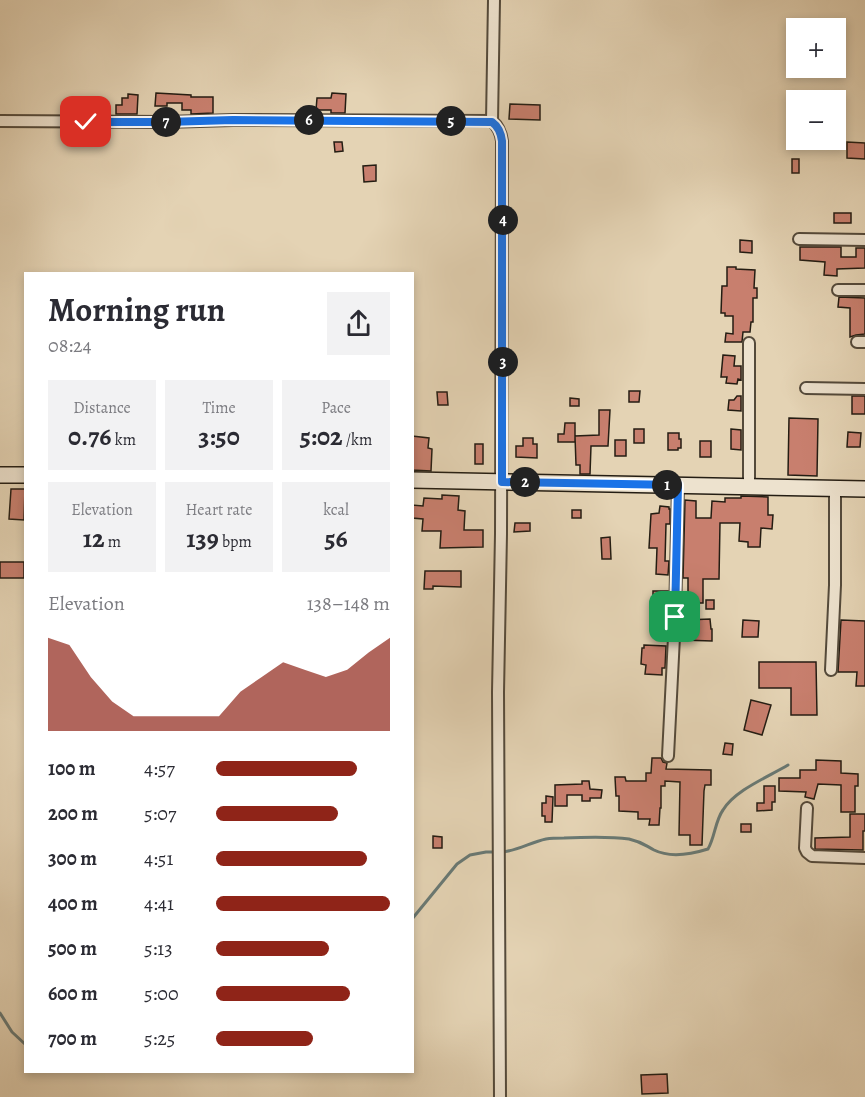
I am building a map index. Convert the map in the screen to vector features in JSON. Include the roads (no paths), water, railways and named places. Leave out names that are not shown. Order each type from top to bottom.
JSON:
[{"type":"main road","points":[[0,475],[24,475]]},
{"type":"main road","points":[[414,480],[865,489]]},
{"type":"street","points":[[492,122],[494,0]]},
{"type":"street","points":[[0,121],[492,122],[501,132],[502,482],[498,692],[500,1097]]},
{"type":"street","points":[[799,239],[865,240]]},
{"type":"street","points":[[838,290],[865,290]]},
{"type":"street","points":[[749,343],[749,487]]},
{"type":"street","points":[[806,388],[865,389]]},
{"type":"street","points":[[668,756],[675,617],[678,485]]},
{"type":"street","points":[[831,670],[835,585],[835,489]]},
{"type":"street","points":[[807,808],[805,848],[807,852],[812,856],[865,858]]},
{"type":"waterway","points":[[502,852],[546,839],[588,837],[629,839],[654,850],[674,855],[708,849],[720,814],[728,803],[752,784],[788,765]]},
{"type":"waterway","points":[[414,917],[457,864],[470,855],[495,852]]},
{"type":"waterway","points":[[0,1013],[12,1032],[24,1043]]}]
